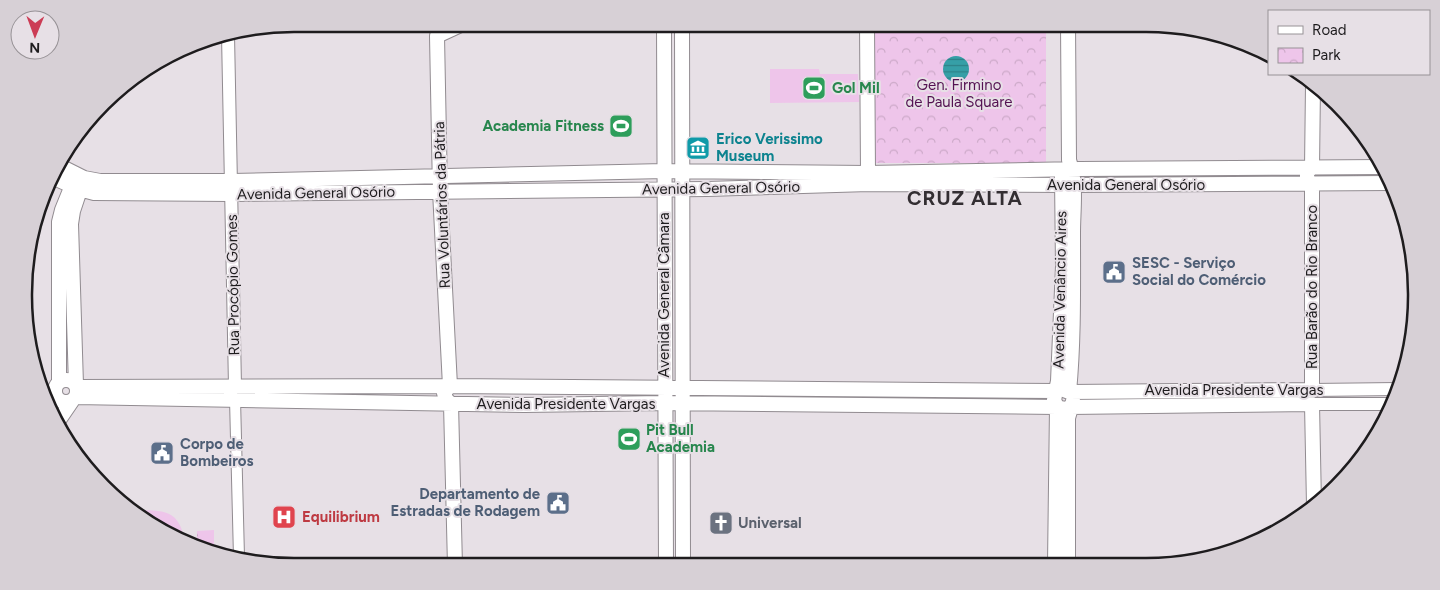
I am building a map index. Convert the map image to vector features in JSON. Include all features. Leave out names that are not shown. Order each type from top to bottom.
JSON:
[{"type":"main road","name":"Rua Voluntários da Pátria","points":[[437,32],[440,191],[450,386],[456,390],[458,395],[451,404],[456,558]]},
{"type":"main road","name":"Avenida General Câmara","points":[[664,32],[666,558]]},
{"type":"main road","name":"Avenida General Câmara","points":[[682,32],[683,558]]},
{"type":"main road","points":[[867,32],[868,173]]},
{"type":"main road","name":"Avenida Venâncio Aires","points":[[1063,407],[1054,400],[1063,391],[1068,267],[1068,32]]},
{"type":"main road","name":"Rua Barão do Rio Branco","points":[[1313,94],[1312,168],[1319,175],[1317,181],[1312,183],[1312,390],[1316,391],[1319,395],[1316,403],[1312,404],[1314,496]]},
{"type":"main road","name":"Avenida General Osório","points":[[65,171],[94,193],[440,176],[664,171],[868,173],[1068,166],[1374,167]]},
{"type":"main road","name":"Avenida General Osório","points":[[60,179],[78,182]]},
{"type":"main road","points":[[60,411],[63,391],[66,217],[78,182]]},
{"type":"main road","name":"Avenida General Osório","points":[[231,187],[440,191],[682,189],[869,184],[1382,183]]},
{"type":"main road","name":"Avenida Presidente Vargas","points":[[235,393],[450,386],[1063,391],[1312,390]]},
{"type":"main road","points":[[58,407],[63,391]]},
{"type":"main road","name":"Avenida Presidente Vargas","points":[[63,391],[235,393],[451,404],[524,405],[664,403],[1063,407],[1312,404]]},
{"type":"main road","points":[[1055,558],[1063,407]]},
{"type":"main road","points":[[1063,407],[1068,418],[1068,558]]},
{"type":"street","name":"Rua Procópio Gomes","points":[[228,41],[239,551]]},
{"type":"street","name":"Avenida Presidente Vargas","points":[[1312,390],[1390,389]]},
{"type":"street","name":"Avenida Presidente Vargas","points":[[1312,404],[1384,404]]},
{"type":"green space","name":"Gen. Firmino de Paula Square","points":[[872,32],[1046,32],[1046,163],[872,163]]},
{"type":"green space","name":"Gol Mil","points":[[770,69],[819,69],[820,74],[858,74],[859,102],[770,103]]},
{"type":"green space","points":[[146,511],[165,512],[177,521],[182,531]]},
{"type":"green space","points":[[214,530],[214,545],[197,539],[197,531]]},
{"type":"water","points":[[956,56],[965,60],[969,69],[965,78],[956,82],[947,78],[943,69],[947,60]]},
{"type":"place","name":"Gol Mil","points":[[814,88]]},
{"type":"place","name":"Academia Fitness","points":[[621,126]]},
{"type":"place","name":"Erico Verissimo Museum","points":[[698,148]]},
{"type":"place","name":"SESC - Serviço Social do Comércio","points":[[1114,272]]},
{"type":"place","name":"Pit Bull Academia","points":[[629,439]]},
{"type":"place","name":"Corpo de Bombeiros","points":[[162,453]]},
{"type":"place","name":"Departamento de Estradas de Rodagem","points":[[558,503]]},
{"type":"place","name":"Equilibrium","points":[[284,517]]},
{"type":"place","name":"Universal","points":[[721,523]]},
{"type":"district","name":"CRUZ ALTA","points":[[965,198]]}]
